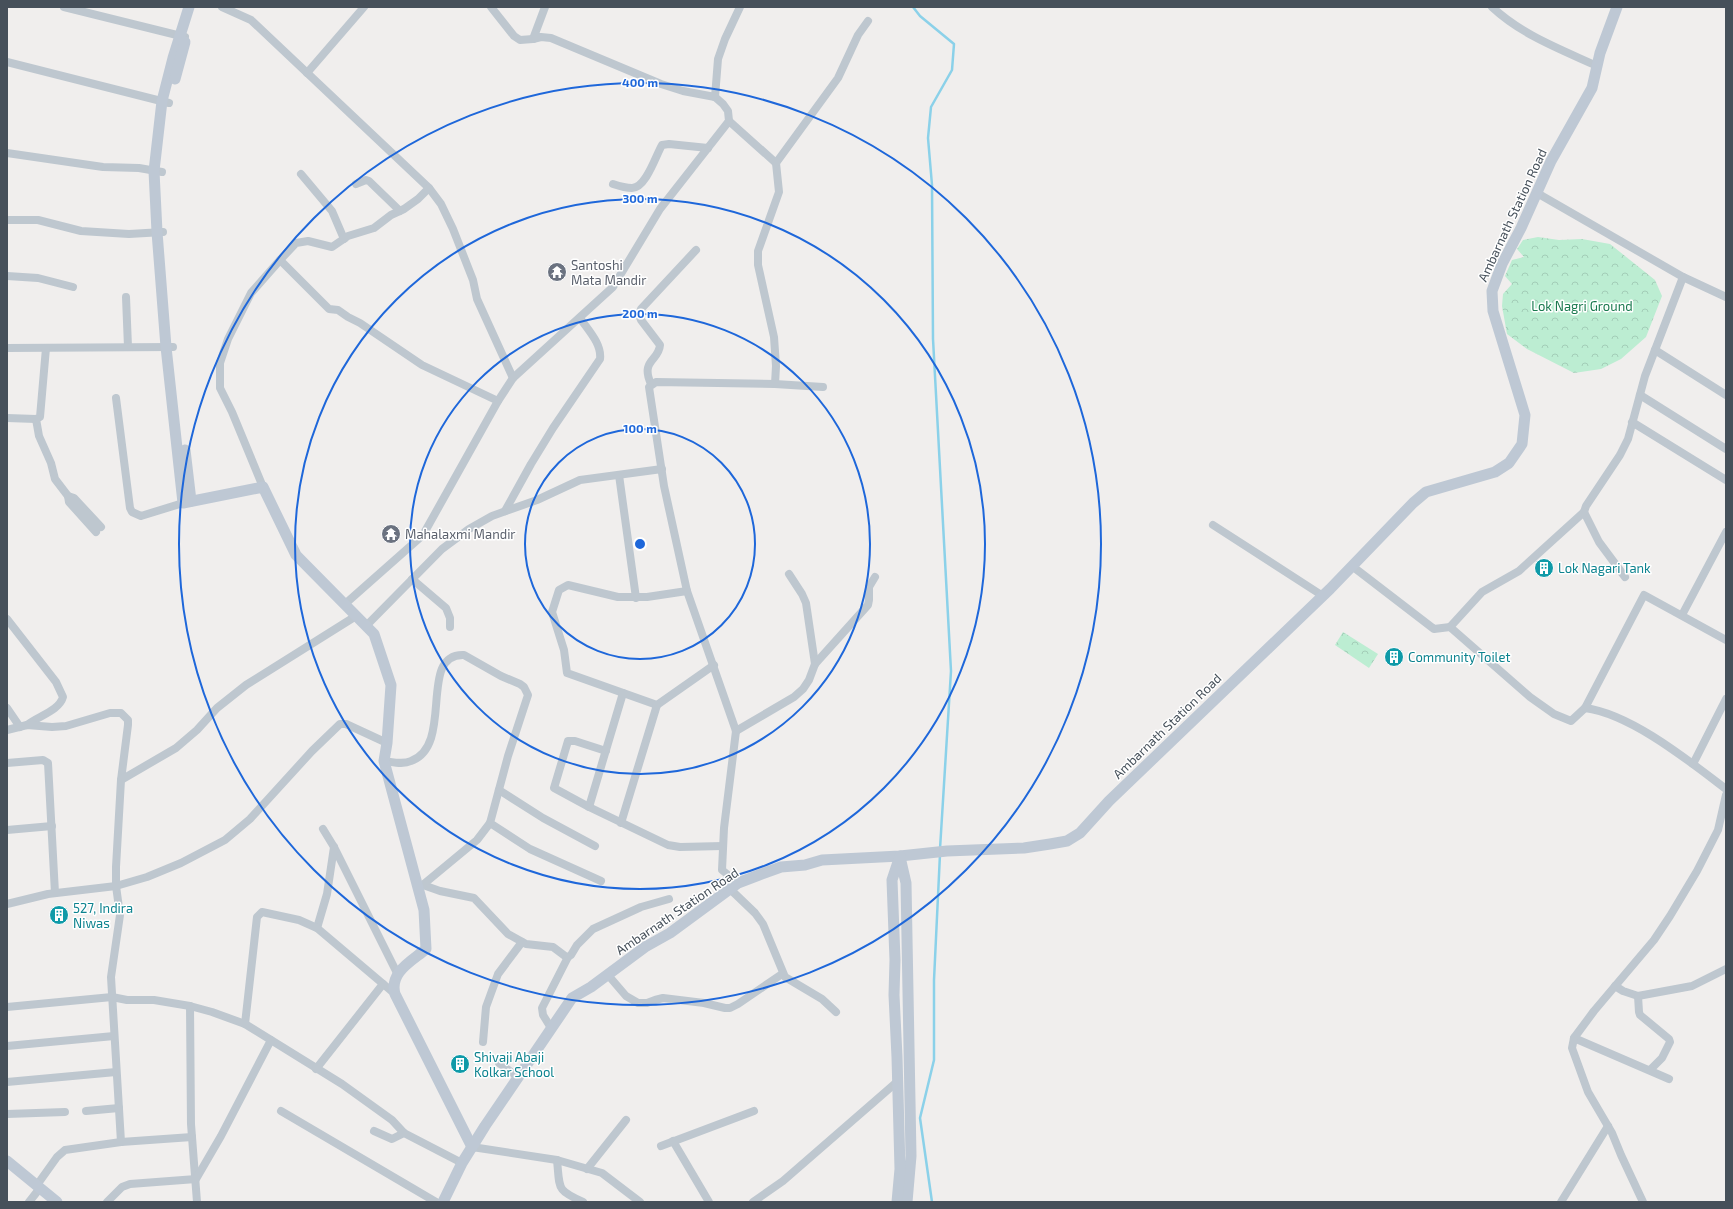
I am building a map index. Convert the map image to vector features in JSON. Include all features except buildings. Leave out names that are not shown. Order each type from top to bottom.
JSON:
[{"type":"street","points":[[64,7],[183,37]]},
{"type":"street","points":[[187,502],[170,347],[160,232],[158,171],[166,102],[183,37],[189,7]]},
{"type":"street","points":[[183,37],[196,7]]},
{"type":"street","points":[[222,7],[251,20],[429,188],[441,204],[453,229],[472,280],[477,299],[514,378]]},
{"type":"street","points":[[307,73],[364,7]]},
{"type":"street","points":[[491,7],[514,36],[520,40],[541,37],[551,38],[661,84],[683,91],[715,97],[728,111],[730,121],[776,163],[779,192],[758,252],[758,265],[774,337],[776,366],[775,384]]},
{"type":"street","points":[[533,39],[545,7]]},
{"type":"street","points":[[715,97],[718,59],[725,39],[740,7]]},
{"type":"street","points":[[1492,7],[1506,20],[1534,37],[1597,66]]},
{"type":"street","name":"Ambarnath Station Road","points":[[443,1202],[462,1163],[472,1147],[572,998],[591,988],[644,947],[670,933],[734,886],[781,867],[805,865],[822,860],[900,856],[947,851],[1024,848],[1067,841],[1080,833],[1109,801],[1322,596],[1413,503],[1426,492],[1495,472],[1509,463],[1522,444],[1525,415],[1493,311],[1492,291],[1502,264],[1551,161],[1592,88],[1597,66],[1617,7]]},
{"type":"street","points":[[776,163],[838,78],[858,35],[868,21]]},
{"type":"street","points":[[7,62],[166,102]]},
{"type":"street","points":[[345,604],[423,535],[498,401],[514,378],[613,287],[660,209],[730,121]]},
{"type":"street","points":[[613,184],[633,188],[637,186],[649,173],[662,145],[669,144],[708,148]]},
{"type":"street","points":[[7,152],[103,167],[139,168],[158,171]]},
{"type":"street","points":[[301,174],[332,211],[344,239]]},
{"type":"street","points":[[356,184],[366,180],[369,181],[400,211]]},
{"type":"street","points":[[429,188],[418,199],[391,215],[374,228],[361,231],[344,239],[332,247],[308,241],[296,244],[251,293],[228,339],[220,363],[220,388],[232,412],[262,487],[296,555],[374,634],[391,685],[387,743],[384,761],[421,887],[426,949],[397,973],[393,986],[394,994],[472,1147],[557,1160],[602,1173],[640,1202]]},
{"type":"street","points":[[1537,193],[1683,277],[1726,297]]},
{"type":"street","points":[[7,220],[38,220],[81,231],[129,234],[160,232]]},
{"type":"street","points":[[696,250],[641,309],[639,315],[641,320],[660,345],[659,350],[648,365],[648,377],[651,384],[649,391],[662,469],[687,590],[736,731],[724,828],[722,870],[763,924],[782,974],[789,981],[822,999],[836,1012]]},
{"type":"street","points":[[280,260],[329,309],[338,310],[360,323],[422,365],[498,401]]},
{"type":"street","points":[[7,276],[38,278],[73,287]]},
{"type":"street","points":[[1352,566],[1434,629],[1450,627],[1482,592],[1519,571],[1584,512],[1586,506],[1620,455],[1628,438],[1655,350],[1683,277]]},
{"type":"street","points":[[126,297],[128,347]]},
{"type":"street","points":[[505,511],[530,464],[600,359],[601,353],[597,343],[580,318]]},
{"type":"street","points":[[7,348],[170,347]]},
{"type":"street","points":[[7,418],[36,419],[40,417],[42,411],[46,348]]},
{"type":"street","points":[[1655,350],[1726,395]]},
{"type":"street","points":[[651,384],[656,382],[775,384],[824,387]]},
{"type":"street","points":[[1640,395],[1726,449]]},
{"type":"street","points":[[116,398],[130,508],[132,512],[141,516],[187,502],[262,487]]},
{"type":"street","points":[[36,419],[39,436],[51,463],[55,479],[68,496],[74,498],[99,529]]},
{"type":"street","points":[[1632,422],[1726,480]]},
{"type":"street","points":[[366,626],[442,549],[469,529],[492,516],[537,500],[580,480],[662,469]]},
{"type":"street","points":[[619,474],[636,598]]},
{"type":"street","points":[[1584,512],[1599,542],[1625,577]]},
{"type":"street","points":[[1213,525],[1322,596]]},
{"type":"street","points":[[1682,615],[1726,532]]},
{"type":"street","points":[[789,574],[806,603],[815,664]]},
{"type":"street","points":[[736,731],[794,697],[803,689],[809,680],[815,664],[868,605],[869,587],[875,577]]},
{"type":"street","points":[[412,579],[446,608],[450,618],[450,627]]},
{"type":"street","points":[[657,705],[567,673],[564,650],[552,612],[559,590],[568,585],[618,597],[636,598],[687,590]]},
{"type":"street","points":[[1450,627],[1516,685],[1554,714],[1571,721],[1585,708],[1644,595],[1726,640]]},
{"type":"street","points":[[122,780],[176,748],[197,730],[217,708],[246,685],[328,635],[356,616]]},
{"type":"street","points":[[7,619],[56,682],[63,697],[62,701],[57,707],[24,726]]},
{"type":"street","points":[[384,761],[404,763],[411,762],[425,752],[430,744],[435,729],[439,674],[444,664],[450,658],[458,654],[464,655],[501,676],[520,684],[527,691],[528,695],[490,823],[477,840],[421,887]]},
{"type":"street","points":[[621,823],[657,705],[714,665]]},
{"type":"street","points":[[589,807],[623,693]]},
{"type":"street","points":[[1693,764],[1726,699]]},
{"type":"street","points":[[7,708],[24,726]]},
{"type":"street","points":[[1585,708],[1596,709],[1616,716],[1660,742],[1693,764],[1726,789]]},
{"type":"street","points":[[7,730],[24,726],[52,728],[79,723],[110,713],[121,714],[128,720],[117,841],[116,886],[120,915],[112,970],[114,1036],[121,1142]]},
{"type":"street","points":[[7,904],[55,893],[116,886],[147,877],[181,863],[225,840],[250,820],[312,751],[340,724],[346,724],[387,743]]},
{"type":"street","points":[[606,750],[575,741],[568,741],[554,786],[556,790],[668,845],[680,847],[723,846]]},
{"type":"street","points":[[7,763],[43,760],[48,763],[55,893]]},
{"type":"street","points":[[499,790],[543,818],[595,846]]},
{"type":"street","points":[[1643,1202],[1608,1126],[1588,1092],[1572,1048],[1574,1038],[1594,1011],[1654,940],[1670,916],[1697,871],[1718,830],[1726,795]]},
{"type":"street","points":[[490,823],[530,849],[601,881]]},
{"type":"street","points":[[7,830],[52,826]]},
{"type":"street","points":[[323,829],[334,847],[397,973]]},
{"type":"street","points":[[317,928],[327,894],[334,847]]},
{"type":"street","points":[[897,1202],[900,1169],[892,880],[900,856]]},
{"type":"street","points":[[900,856],[906,883],[911,1156],[907,1202]]},
{"type":"street","points":[[421,887],[474,898],[508,934],[526,944],[552,946],[568,957]]},
{"type":"street","points":[[551,1028],[546,1022],[542,1008],[568,957],[578,945],[593,929],[641,907],[669,899]]},
{"type":"street","points":[[245,1024],[257,917],[259,914],[264,912],[299,920],[317,928],[394,994]]},
{"type":"street","points":[[483,1042],[486,1007],[498,974],[522,942]]},
{"type":"street","points":[[1615,986],[1623,991],[1638,996],[1692,986],[1726,969]]},
{"type":"street","points":[[608,975],[626,996],[638,1003],[647,1003],[663,998],[730,1008],[782,974]]},
{"type":"street","points":[[316,1069],[383,984]]},
{"type":"street","points":[[1638,996],[1638,1012],[1640,1015],[1669,1039],[1670,1042],[1662,1058],[1650,1070]]},
{"type":"street","points":[[7,1007],[112,997],[127,1000],[154,1000],[190,1006],[212,1012],[245,1024],[272,1040],[342,1084],[392,1120],[404,1133],[462,1163]]},
{"type":"street","points":[[190,1006],[192,1137],[197,1202]]},
{"type":"street","points":[[7,1046],[114,1036]]},
{"type":"street","points":[[1574,1038],[1669,1078]]},
{"type":"street","points":[[196,1179],[221,1136],[272,1040]]},
{"type":"street","points":[[499,1063],[518,1077]]},
{"type":"street","points":[[7,1082],[116,1072]]},
{"type":"street","points":[[753,1202],[783,1181],[898,1081]]},
{"type":"street","points":[[86,1111],[119,1108]]},
{"type":"street","points":[[281,1111],[436,1202]]},
{"type":"street","points":[[661,1146],[754,1111]]},
{"type":"street","points":[[7,1114],[65,1112]]},
{"type":"street","points":[[587,1169],[626,1120]]},
{"type":"street","points":[[1561,1202],[1608,1126]]},
{"type":"street","points":[[374,1131],[392,1139],[404,1133]]},
{"type":"street","points":[[29,1202],[57,1157],[65,1150],[121,1142],[192,1137]]},
{"type":"street","points":[[673,1141],[709,1202]]},
{"type":"street","points":[[7,1160],[57,1202]]},
{"type":"street","points":[[557,1160],[559,1185],[562,1191],[565,1194],[583,1202]]},
{"type":"street","points":[[107,1202],[122,1188],[130,1184],[196,1179]]},
{"type":"green space","name":"Lok Nagri Ground","points":[[1538,237],[1559,240],[1582,239],[1610,244],[1655,280],[1662,296],[1646,337],[1621,359],[1601,369],[1574,373],[1527,349],[1507,334],[1502,306],[1503,294],[1512,284],[1505,276],[1512,260],[1524,257],[1517,249],[1523,240]]},
{"type":"green space","points":[[1343,632],[1378,654],[1369,668],[1335,645]]},
{"type":"waterway","points":[[913,7],[920,16],[954,44],[952,70],[931,107],[928,138],[932,185],[933,339],[951,671],[940,849]]},
{"type":"waterway","points":[[932,1202],[920,1118],[934,1060],[934,980],[940,854]]},
{"type":"place","name":"Santoshi Mata Mandir","points":[[557,272]]},
{"type":"place","name":"Mahalaxmi Mandir","points":[[391,534]]},
{"type":"place","name":"Lok Nagari Tank","points":[[1544,568]]},
{"type":"place","name":"Community Toilet","points":[[1394,657]]},
{"type":"place","name":"527, Indira Niwas","points":[[59,915]]},
{"type":"place","name":"Shivaji Abaji Kolkar School","points":[[460,1064]]}]
